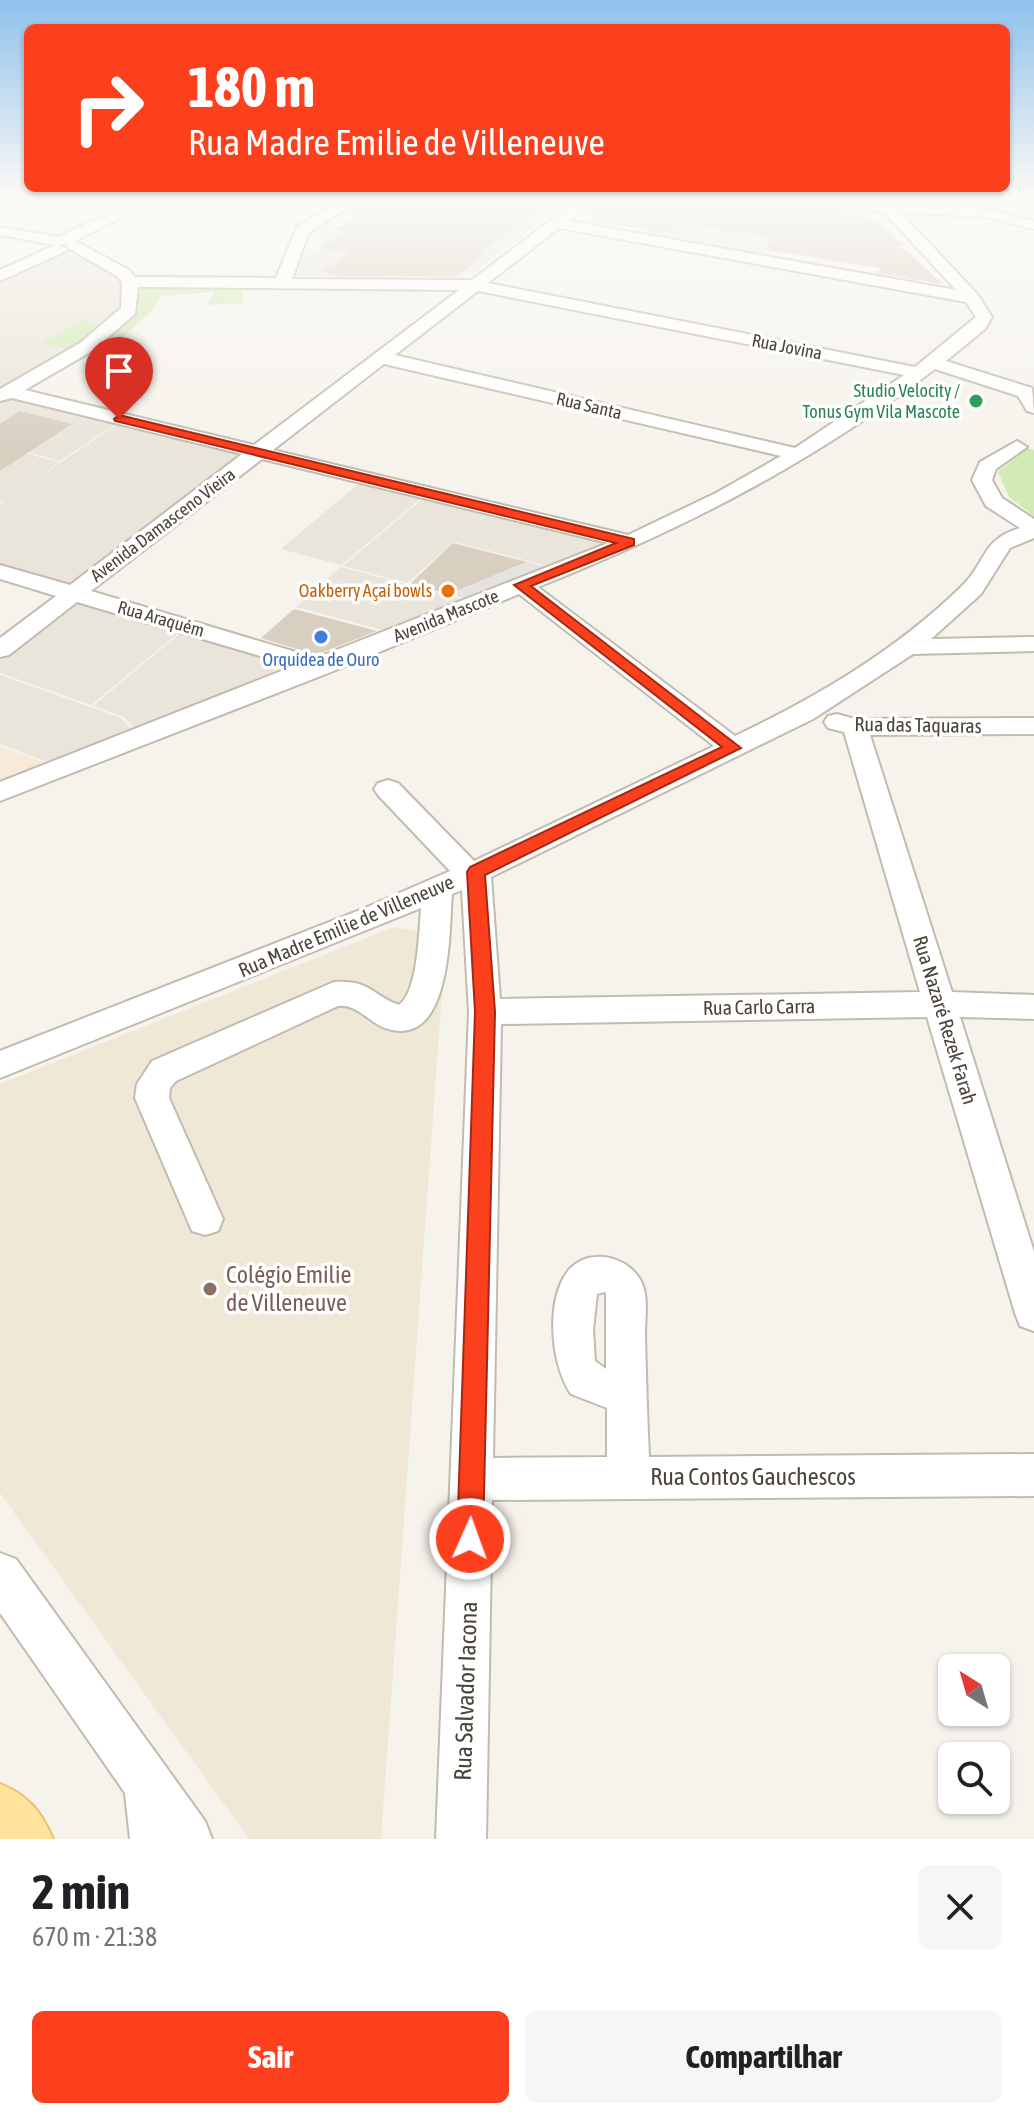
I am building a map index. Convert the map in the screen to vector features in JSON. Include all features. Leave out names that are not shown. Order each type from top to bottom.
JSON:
[{"type":"main road","points":[[0,1815],[21,1839]]},
{"type":"street","name":"Avenida Damasceno Vieira","points":[[0,650],[480,281]]},
{"type":"street","points":[[877,281],[972,298]]},
{"type":"street","points":[[957,281],[972,298]]},
{"type":"street","points":[[4,395],[107,333],[129,310],[130,282]]},
{"type":"street","name":"Rua Jovina","points":[[130,282],[474,285],[927,368],[1031,397]]},
{"type":"street","name":"Avenida Mascote","points":[[0,792],[322,667],[691,515],[800,455],[927,368],[979,325],[984,317],[972,298]]},
{"type":"street","name":"Rua Santa","points":[[379,357],[800,455]]},
{"type":"street","points":[[4,395],[258,452],[630,542]]},
{"type":"street","points":[[1017,447],[987,466],[982,480],[993,502],[1034,529]]},
{"type":"street","name":"Rua Madre Emilie de Villeneuve","points":[[0,1065],[438,889],[804,713],[908,647],[973,589],[1002,544],[1034,529]]},
{"type":"street","name":"Rua Araquém","points":[[0,572],[322,667]]},
{"type":"street","points":[[521,585],[733,748]]},
{"type":"street","points":[[908,647],[1034,644]]},
{"type":"street","name":"Rua das Taquaras","points":[[804,713],[855,727],[1034,726]]},
{"type":"street","name":"Rua Nazaré Rezek Farah","points":[[855,727],[1034,1313]]},
{"type":"street","points":[[388,789],[473,873]]},
{"type":"street","name":"Rua Salvador Iacona","points":[[461,1839],[485,1012],[473,873]]},
{"type":"street","points":[[205,1219],[152,1098],[154,1084],[164,1071],[334,994],[359,994],[391,1018],[403,1018],[413,1012],[420,1005],[430,964],[438,889]]},
{"type":"street","name":"Rua Carlo Carra","points":[[485,1012],[940,1004],[1034,1007]]},
{"type":"street","points":[[627,1390],[628,1478]]},
{"type":"street","name":"Rua Contos Gauchescos","points":[[472,1479],[1034,1475]]},
{"type":"street","points":[[2,1581],[187,1839]]},
{"type":"street","points":[[148,1785],[155,1839]]},
{"type":"shaded area","points":[[0,281],[120,281],[125,300],[122,310],[102,331],[0,391]]},
{"type":"shaded area","points":[[10,397],[116,424],[60,461],[0,445],[0,403]]},
{"type":"shaded area","points":[[118,424],[240,454],[70,585],[0,564],[0,504],[5,500],[0,502],[0,447],[59,462],[30,483]]},
{"type":"shaded area","points":[[362,481],[423,497],[341,565],[281,549]]},
{"type":"shaded area","points":[[425,497],[486,512],[473,526],[488,513],[611,542],[552,567],[454,542],[407,583],[343,566]]},
{"type":"shaded area","points":[[528,562],[550,568],[470,600],[450,594]]},
{"type":"shaded area","points":[[341,567],[469,601],[390,632],[296,607]]},
{"type":"shaded area","points":[[78,601],[181,631],[91,705],[0,673],[0,660]]},
{"type":"shaded area","points":[[183,631],[303,667],[137,732],[124,717],[93,706]]},
{"type":"shaded area","points":[[0,675],[121,718],[135,733],[53,764],[0,744]]},
{"type":"shaded area","points":[[0,746],[51,765],[8,782],[0,779]]},
{"type":"shaded area","name":"Colégio Emilie de Villeneuve","points":[[394,927],[446,936],[381,1839],[249,1839],[0,1493],[0,1084]]},
{"type":"green space","points":[[143,286],[242,288],[243,303],[207,305],[215,292],[162,296],[149,314],[120,339],[107,338],[125,323]]},
{"type":"green space","points":[[81,320],[106,325],[66,349],[41,343]]},
{"type":"green space","points":[[1027,448],[1034,450],[1034,516],[1009,497],[998,472]]},
{"type":"building","points":[[19,411],[72,424],[0,471],[0,424]]},
{"type":"building","points":[[453,543],[527,562],[449,594],[410,584]]},
{"type":"building","name":"Orquídea de Ouro","points":[[294,609],[377,631],[316,655],[261,638]]},
{"type":"place","name":"Studio Velocity / Tonus Gym Vila Mascote","points":[[976,401]]},
{"type":"place","name":"Oakberry Açaí bowls","points":[[448,591]]},
{"type":"place","name":"Orquídea de Ouro","points":[[321,637]]},
{"type":"place","name":"Colégio Emilie de Villeneuve","points":[[210,1289]]},
{"type":"route","points":[[119,419],[630,542],[521,585],[733,748],[476,872],[485,1012],[470,1539]]}]
